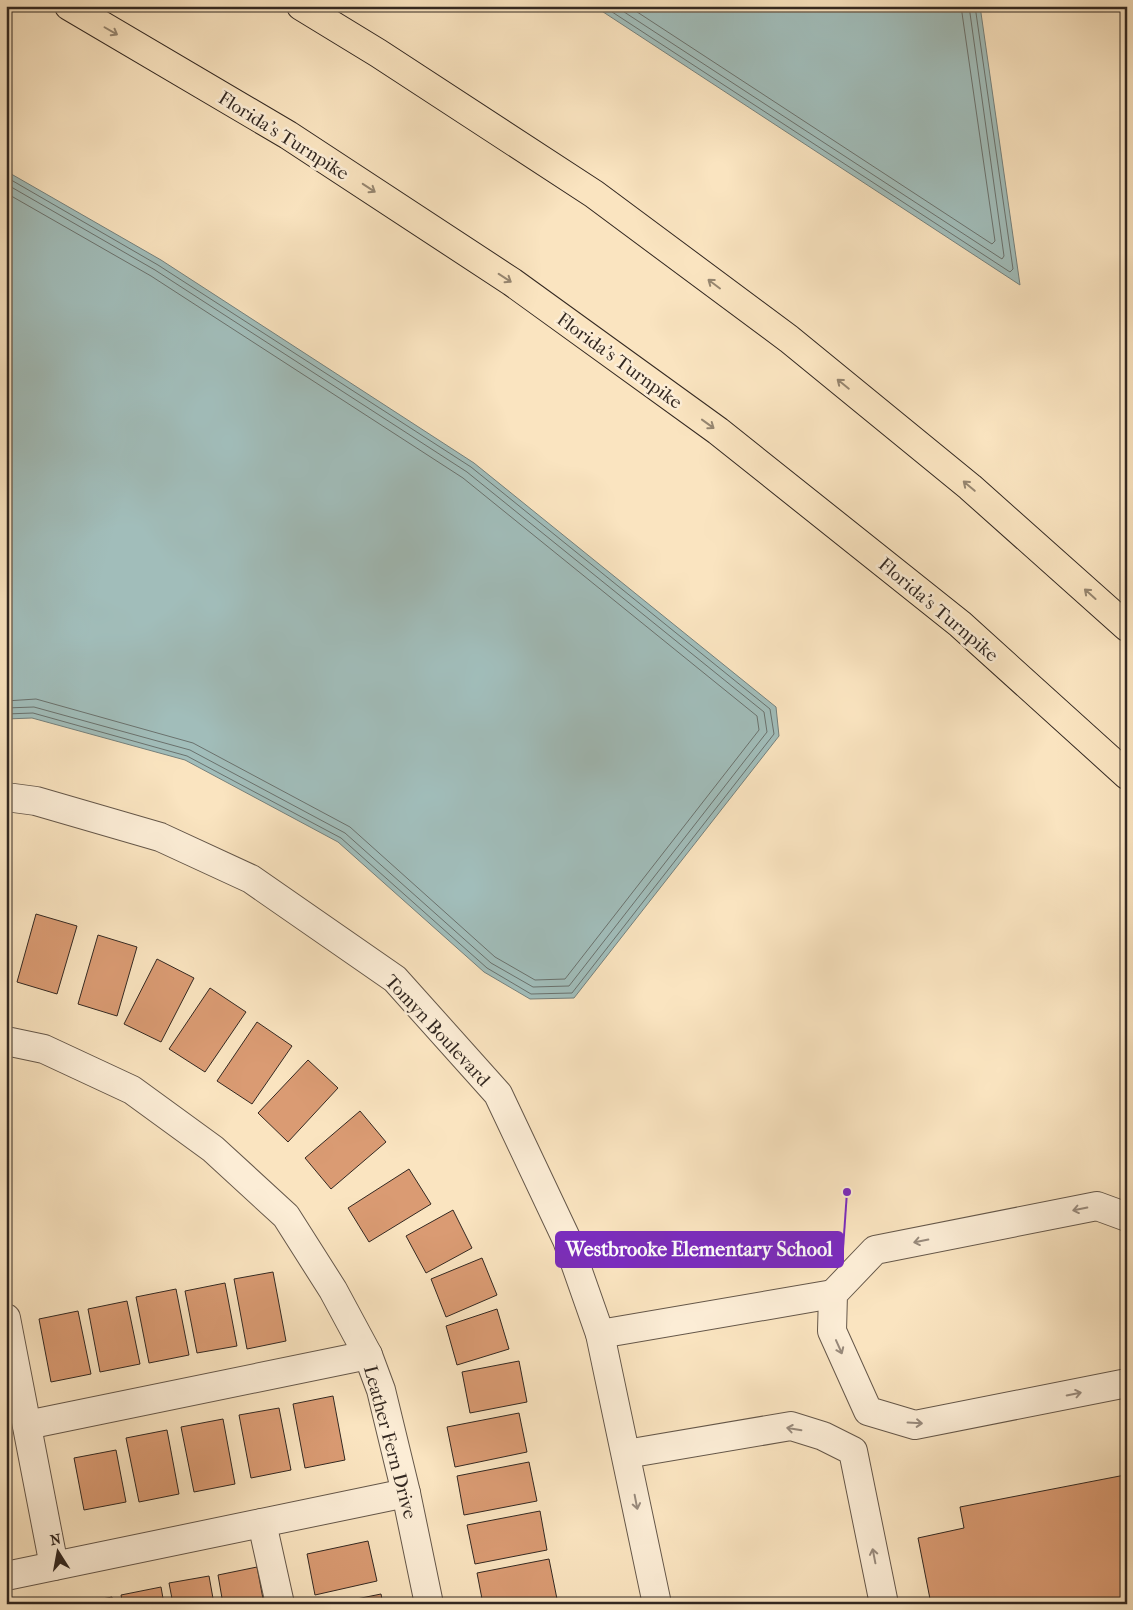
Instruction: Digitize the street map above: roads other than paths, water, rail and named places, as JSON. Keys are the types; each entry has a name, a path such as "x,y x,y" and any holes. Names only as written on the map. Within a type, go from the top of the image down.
{"highway":[{"name":"Florida's Turnpike","path":"69,6 288,135 512,282 710,426 960,624 1127,775"},
{"path":"301,6 378,53 594,194 789,339 970,488 1127,627"}],"street":[{"name":"Tomyn Boulevard","path":"6,796 36,801 160,837 252,878 395,979 498,1094 567,1240 600,1334 657,1604"},
{"name":"Leather Fern Drive","path":"6,1041 44,1049 132,1090 213,1149 286,1216 334,1290 368,1355 381,1390 406,1493 429,1604"},
{"path":"600,1334 833,1294 875,1250 1097,1206 1127,1217"},
{"path":"833,1294 832,1331 868,1411 915,1425 1127,1383"},
{"path":"6,1318 54,1566"},
{"path":"27,1425 368,1355"},
{"path":"840,1444 868,1411"},
{"path":"626,1454 790,1426 823,1436 853,1451 884,1604"},
{"path":"6,1576 406,1493"},
{"path":"262,1523 280,1604"}],"water":[{"path":"594,6 980,6 1020,285"},
{"path":"6,171 161,260 474,463 776,707 779,736 574,998 530,999 484,972 338,842 185,760 32,718 6,719"}],"place":[{"name":"Westbrooke Elementary School","path":"847,1192"}]}
